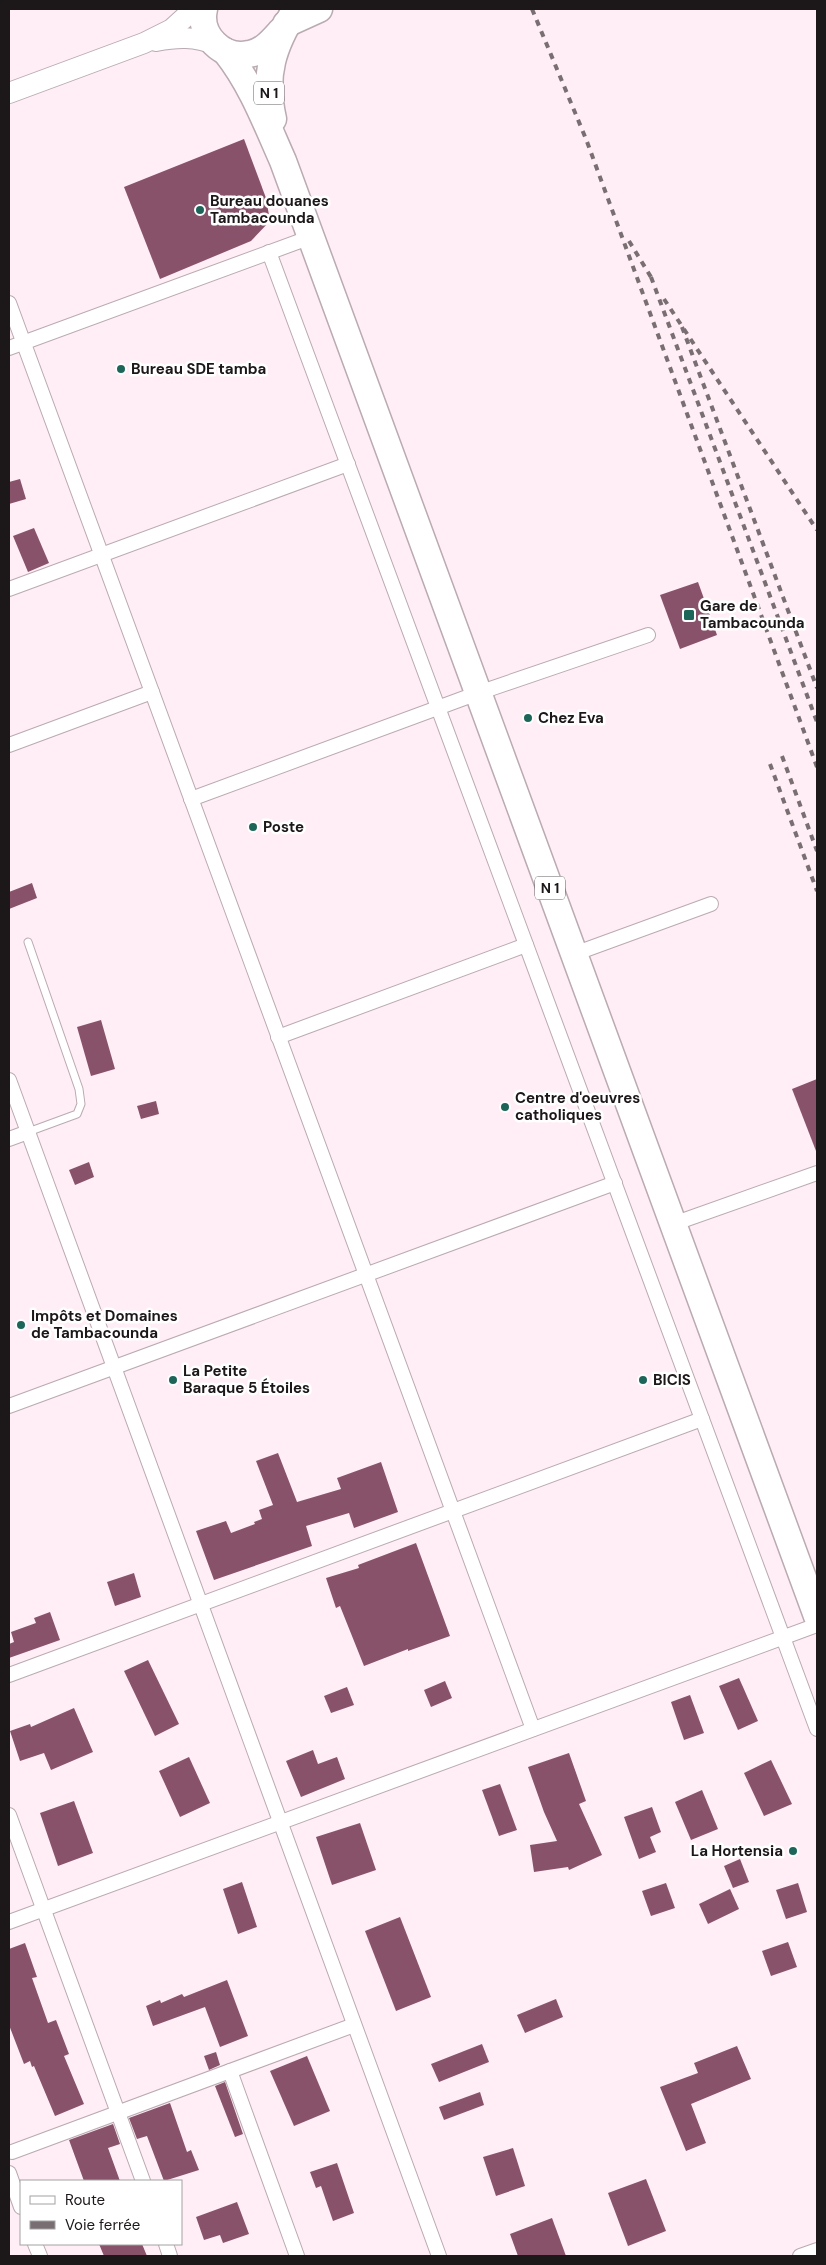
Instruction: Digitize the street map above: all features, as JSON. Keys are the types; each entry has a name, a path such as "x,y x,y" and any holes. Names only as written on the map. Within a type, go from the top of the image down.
{"highway":[{"path":"204,9 204,24 208,36 221,48 237,55 249,54 260,50 289,20 319,9"},
{"name":"N 1","path":"283,161 271,109 268,86 271,59 289,20"},
{"name":"N 1","path":"221,48 241,72 253,92 283,161 817,1616"}],"main road":[{"path":"9,94 144,43 172,29 194,9"},
{"path":"144,43 175,38 193,38 221,48"}],"street":[{"path":"9,348 311,237"},
{"path":"269,252 817,1729"},
{"path":"9,303 533,1729"},
{"path":"9,589 348,464"},
{"path":"191,799 478,693 648,635"},
{"path":"9,745 152,692"},
{"path":"574,954 710,904"},
{"path":"278,1037 526,945"},
{"path":"9,1080 439,2256"},
{"path":"9,1138 28,1132"},
{"path":"673,1224 817,1173"},
{"path":"9,1406 615,1183"},
{"path":"9,1675 702,1419"},
{"path":"9,1922 817,1625"},
{"path":"9,1815 143,2180"},
{"path":"10,2153 354,2026"},
{"path":"230,2071 297,2256"},
{"path":"9,2174 20,2204"}],"lane":[{"path":"28,942 79,1089 81,1104 78,1114 28,1132"}],"building":[{"name":"Bureau douanes Tambacounda","path":"244,139 266,198 270,221 251,241 160,279 124,187"},
{"path":"20,479 26,499 9,504 9,482"},
{"path":"34,528 49,563 28,572 13,536"},
{"name":"Gare de Tambacounda","path":"698,582 717,635 680,649 660,595"},
{"path":"32,883 37,898 9,909 9,892"},
{"path":"101,1020 115,1069 91,1076 77,1027"},
{"path":"817,1079 817,1151 816,1151 792,1089"},
{"path":"156,1101 159,1114 141,1119 137,1106"},
{"path":"89,1162 94,1177 75,1185 69,1170"},
{"path":"278,1453 297,1502 341,1489 337,1478 381,1462 398,1512 354,1528 349,1513 306,1526 312,1546 214,1580 196,1531 226,1521 231,1533 255,1524 254,1522 262,1519 259,1510 273,1505 256,1461"},
{"path":"416,1543 450,1636 408,1651 408,1649 364,1666 340,1606 336,1608 326,1578 359,1568 358,1565"},
{"path":"134,1573 141,1597 115,1606 107,1582"},
{"path":"50,1612 60,1640 9,1658 9,1644 14,1642 11,1632 36,1623 34,1618"},
{"path":"148,1660 179,1724 155,1736 124,1671"},
{"path":"739,1678 758,1721 738,1730 719,1686"},
{"path":"445,1681 452,1698 431,1707 424,1690"},
{"path":"347,1687 354,1705 331,1713 324,1696"},
{"path":"690,1695 704,1733 684,1740 671,1702"},
{"path":"74,1708 93,1752 51,1770 44,1753 20,1761 10,1731 30,1724 31,1727"},
{"path":"313,1750 318,1764 337,1757 345,1779 301,1797 286,1761"},
{"path":"569,1753 586,1801 579,1804 602,1855 569,1870 568,1867 534,1872 530,1845 557,1841 544,1812 528,1767"},
{"path":"189,1757 210,1803 180,1817 159,1771"},
{"path":"771,1760 792,1804 764,1816 744,1773"},
{"path":"500,1784 517,1830 499,1836 482,1790"},
{"path":"702,1790 718,1829 691,1840 675,1802"},
{"path":"74,1801 93,1853 58,1866 40,1813"},
{"path":"652,1807 661,1832 650,1837 656,1852 639,1859 624,1817"},
{"path":"360,1823 376,1870 332,1885 316,1837"},
{"path":"740,1859 749,1882 733,1888 724,1866"},
{"path":"242,1882 257,1927 238,1934 223,1889"},
{"path":"666,1883 675,1908 651,1916 642,1891"},
{"path":"798,1883 807,1912 786,1919 776,1890"},
{"path":"730,1889 739,1909 708,1924 699,1904"},
{"path":"400,1917 431,1997 396,2011 365,1931"},
{"path":"788,1942 797,1967 771,1976 762,1951"},
{"path":"25,1943 37,1977 32,1978 48,2023 56,2020 69,2054 64,2056 84,2104 55,2116 34,2066 32,2067 30,2061 24,2064 9,2025 9,1949"},
{"path":"227,1980 248,2036 220,2047 205,2007 153,2026 146,2006 160,2000 161,2003 182,1994 184,1997"},
{"path":"556,1999 563,2017 525,2033 517,2015"},
{"path":"482,2044 489,2062 439,2082 431,2064"},
{"path":"737,2046 751,2079 691,2104 706,2143 686,2151 660,2087 698,2073 694,2063"},
{"path":"216,2052 220,2065 209,2070 204,2056"},
{"path":"307,2056 330,2111 294,2126 270,2071"},
{"path":"225,2082 243,2134 235,2137 215,2086"},
{"path":"480,2092 484,2105 444,2120 439,2107"},
{"path":"170,2103 187,2152 191,2150 199,2170 164,2180 147,2136 137,2139 129,2118"},
{"path":"113,2124 120,2144 108,2148 120,2180 84,2180 69,2140"},
{"path":"513,2148 525,2186 496,2196 483,2157"},
{"path":"337,2163 354,2213 333,2221 321,2186 316,2188 310,2172"},
{"path":"646,2179 666,2231 628,2246 608,2193"},
{"path":"237,2202 249,2234 223,2243 220,2235 204,2240 196,2217"},
{"path":"552,2218 566,2256 518,2256 510,2234"},
{"path":"99,2245 142,2245 147,2256 104,2256"}],"railway":[{"path":"532,9 586,139 817,767"},
{"path":"629,241 654,282"},
{"path":"651,277 817,722"},
{"path":"664,299 817,530"},
{"path":"682,327 817,688"},
{"path":"782,756 817,851"},
{"path":"770,764 817,891"}],"place":[{"name":"Bureau douanes Tambacounda","path":"200,210"},
{"name":"Bureau SDE tamba","path":"121,369"},
{"name":"Gare de Tambacounda","path":"689,615"},
{"name":"Chez Eva","path":"528,718"},
{"name":"Poste","path":"253,827"},
{"name":"Centre d'oeuvres catholiques","path":"505,1107"},
{"name":"Impôts et Domaines de Tambacounda","path":"21,1325"},
{"name":"La Petite Baraque 5 Étoiles","path":"173,1380"},
{"name":"BICIS","path":"643,1380"},
{"name":"La Hortensia","path":"793,1851"}]}
